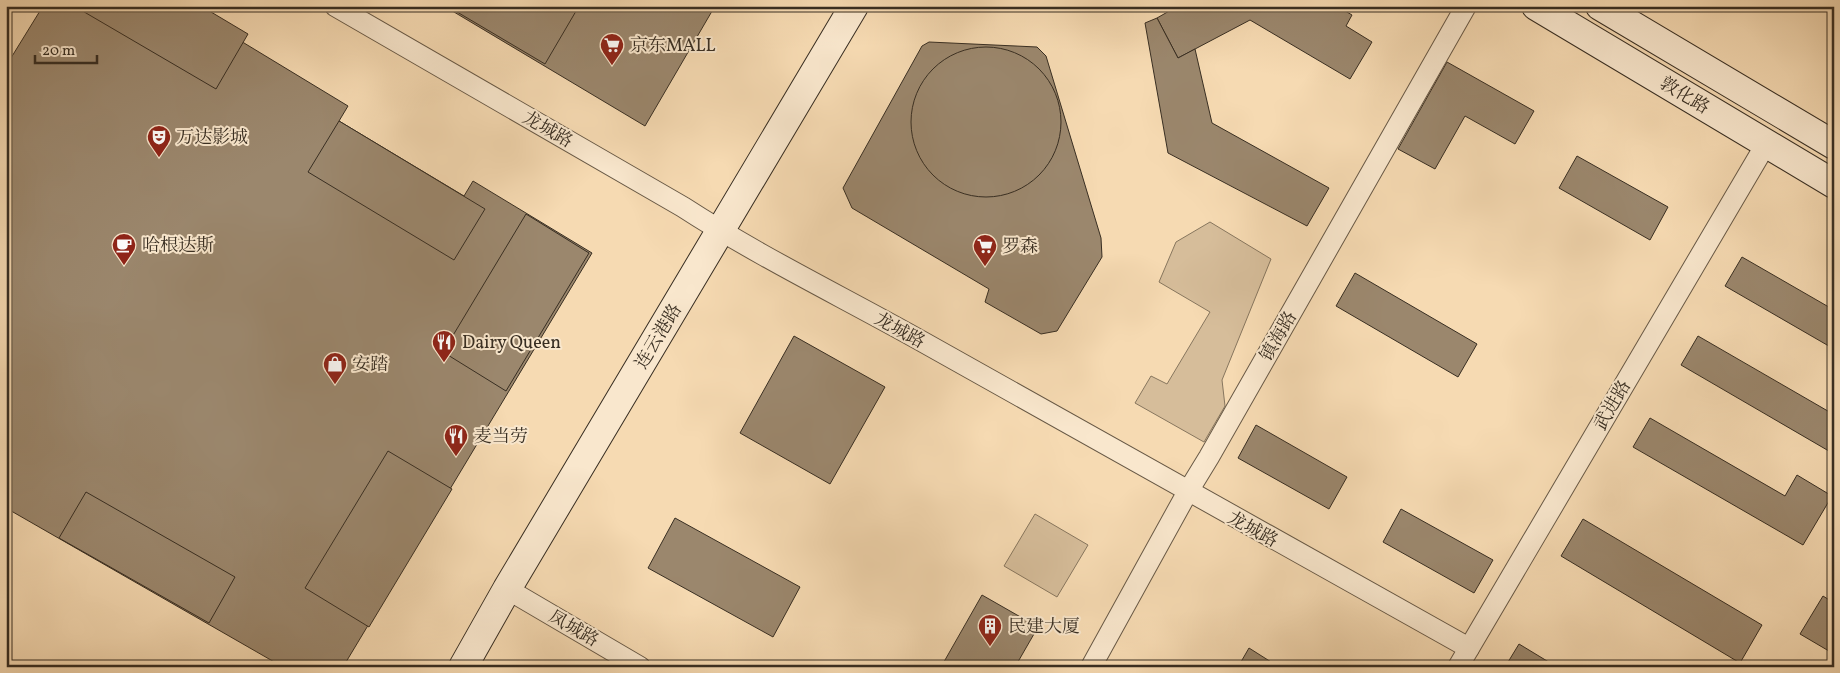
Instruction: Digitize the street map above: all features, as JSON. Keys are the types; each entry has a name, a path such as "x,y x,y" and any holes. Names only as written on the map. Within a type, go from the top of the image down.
{"main road":[{"name":"连云港路","path":"463,667 854,6"},
{"name":"敦化路","path":"1536,6 1834,184"},
{"name":"敦化路","path":"1600,6 1834,145"}],"street":[{"name":"龙城路","path":"335,6 683,207 720,231 1469,648"},
{"name":"镇海路","path":"1091,667 1466,6"},
{"name":"武进路","path":"1458,667 1766,144"},
{"name":"凤城路","path":"508,589 640,667"}],"shaded area":[{"path":"1210,222 1271,259 1222,380 1225,406 1204,442 1135,403 1151,376 1167,384 1210,312 1159,282 1176,242"},
{"path":"1035,514 1088,545 1057,597 1004,566"}],"building":[{"path":"43,6 183,6 348,106 339,121 464,196 473,181 592,253 343,667 283,667 6,508 6,66"},
{"path":"74,6 201,6 248,34 216,89"},
{"name":"京东MALL","path":"444,6 715,6 645,126"},
{"path":"447,6 579,6 545,64"},
{"path":"1178,6 1292,6 1296,9 1298,6 1313,6 1320,10 1323,6 1337,6 1352,15 1346,26 1372,42 1350,79 1250,20 1178,58 1157,18"},
{"path":"1157,18 1178,58 1195,49 1212,123 1329,188 1307,226 1168,153 1145,23"},
{"path":"929,42 1037,47 1046,56 1101,238 1102,257 1057,331 1041,334 985,302 989,289 852,208 843,188 922,46"},
{"path":"986,47 1015,53 1039,69 1055,93 1061,122 1055,151 1039,175 1015,191 986,197 957,191 933,175 917,151 911,122 917,93 933,69 957,53"},
{"path":"1447,62 1534,111 1515,144 1465,116 1435,169 1398,149"},
{"path":"339,121 485,209 454,260 308,172"},
{"path":"1577,156 1668,207 1650,240 1559,188"},
{"path":"526,214 589,253 506,391 443,352"},
{"path":"1742,257 1834,310 1834,349 1725,286"},
{"path":"1355,273 1477,344 1458,377 1336,306"},
{"path":"794,336 885,387 830,484 740,433"},
{"path":"1698,336 1834,413 1834,454 1681,365"},
{"path":"1650,418 1785,496 1797,475 1832,496 1803,545 1633,447"},
{"path":"1256,425 1347,477 1329,509 1238,458"},
{"path":"388,451 452,489 369,627 305,588"},
{"path":"86,492 235,577 209,623 59,538"},
{"path":"1401,509 1493,560 1474,593 1383,542"},
{"path":"675,518 800,587 773,637 648,568"},
{"path":"1583,519 1762,625 1740,663 1561,556"},
{"name":"民建大厦","path":"982,595 1038,627 1015,667 941,667"},
{"path":"1823,596 1834,603 1834,654 1800,634"},
{"path":"1519,644 1557,667 1505,667"},
{"path":"1249,648 1279,667 1238,667"}],"place":[{"name":"京东MALL","path":"612,66"},
{"name":"万达影城","path":"159,158"},
{"name":"哈根达斯","path":"124,266"},
{"name":"罗森","path":"985,267"},
{"name":"Dairy Queen","path":"444,363"},
{"name":"安踏","path":"335,385"},
{"name":"麦当劳","path":"456,457"},
{"name":"民建大厦","path":"990,647"}]}
